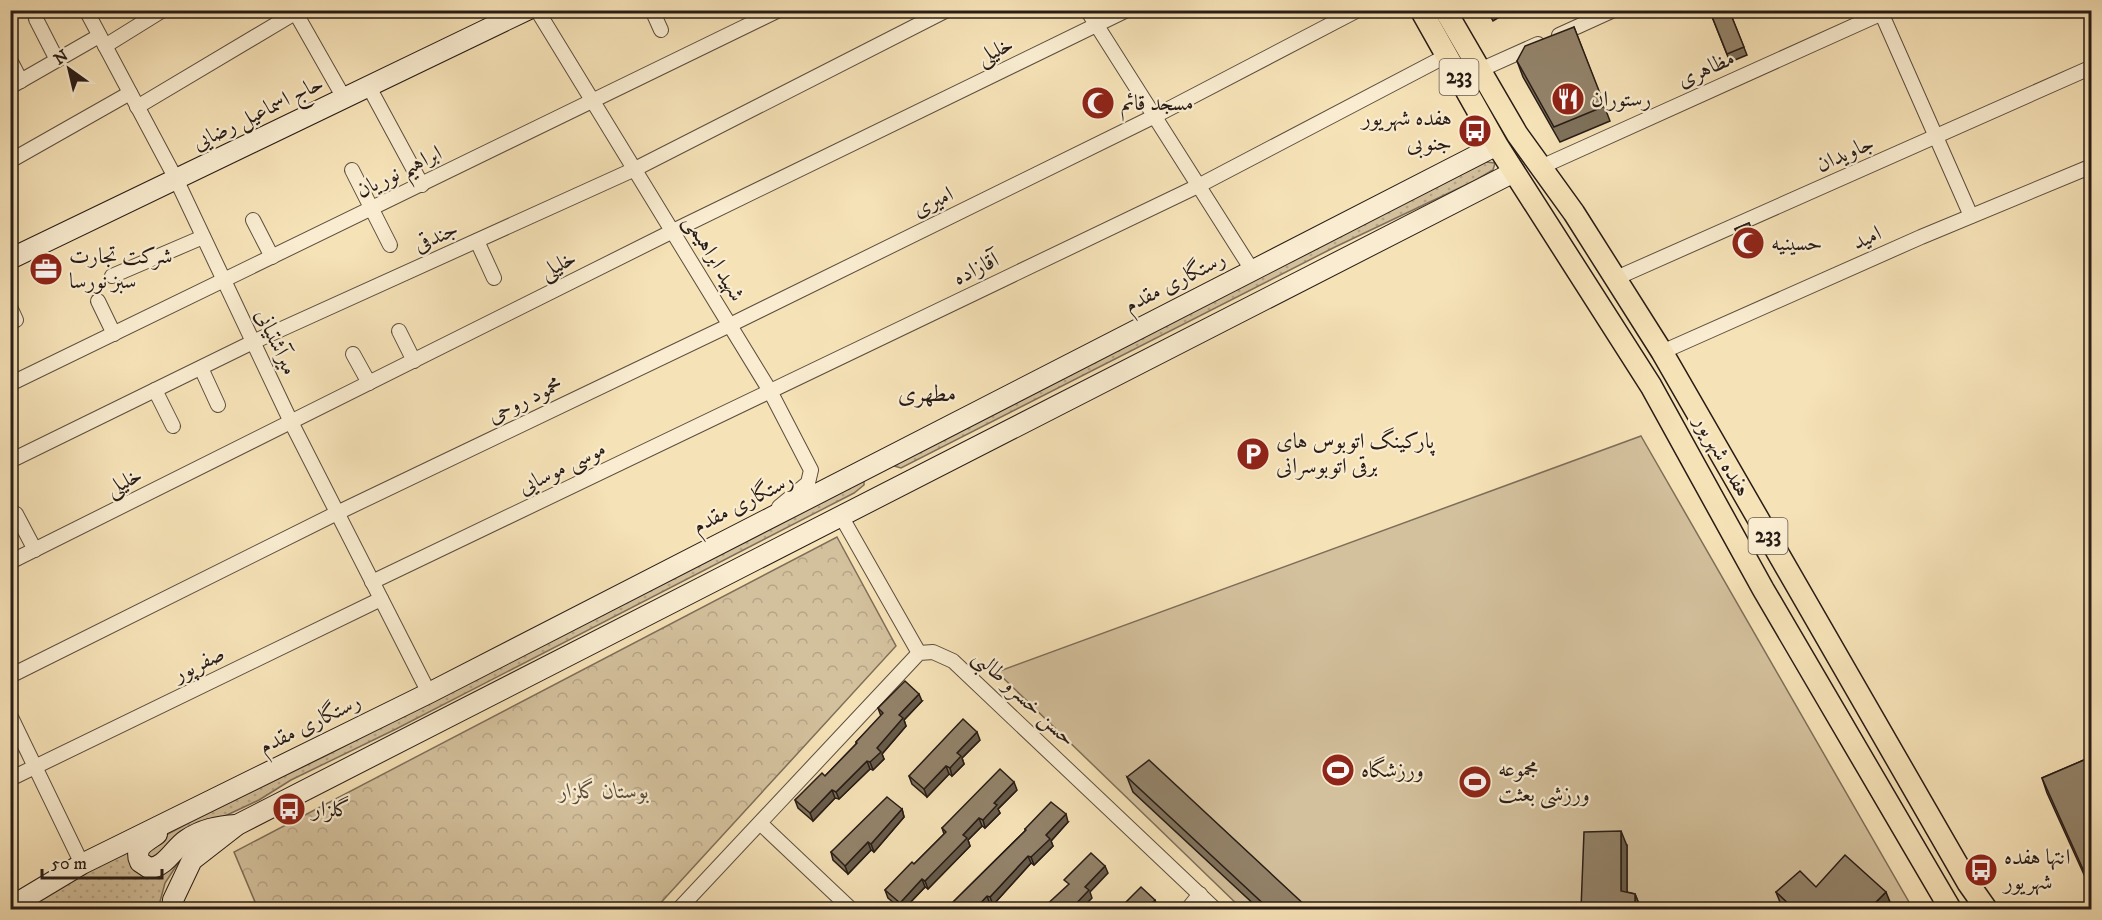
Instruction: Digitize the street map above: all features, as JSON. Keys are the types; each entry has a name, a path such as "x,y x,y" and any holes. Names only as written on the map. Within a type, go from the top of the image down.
{"main road":[{"name":"حاج اسماعیل رضایی","path":"10,259 527,10"},
{"name":"هفده شهریور","path":"1421,10 1497,145 1651,386 1763,589 1951,909"},
{"name":"هفده شهریور","path":"1445,10 1517,134 1574,213 1662,352 1963,874 1987,909"},
{"path":"1497,145 1517,134"},
{"name":"رستگاری مقدم","path":"10,903 22,900 82,864 201,804 429,693 764,519 1497,145"},
{"path":"172,909 173,900 192,860 237,825 1514,172 1539,164"},
{"path":"869,466 884,494"},
{"path":"201,804 140,846 138,856 140,862 149,868 154,868 186,840 213,826 237,825"}],"street":[{"name":"میرآشتیانی","path":"86,10 176,179 291,422 429,693"},
{"path":"10,60 16,84 57,60 102,41 163,10"},
{"name":"شهید ابراهیمی","path":"537,10 770,392 811,470 808,483 764,519"},
{"path":"652,10 662,30"},
{"name":"ابراهیم نوریان","path":"10,384 779,10"},
{"name":"جندقی","path":"10,461 254,342 635,169 947,10"},
{"path":"1087,10 1252,270"},
{"name":"خلیلی","path":"10,562 673,231 1127,10"},
{"name":"امیری","path":"730,325 1155,116 1358,10"},
{"path":"1480,70 1614,10"},
{"path":"137,107 296,11 344,98"},
{"path":"1884,12 1971,216"},
{"name":"مظاهری","path":"1539,164 1884,12"},
{"path":"36,19 57,60"},
{"name":"آقازاده","path":"770,392 1200,185 1448,55"},
{"name":"جاویدان","path":"1614,279 2091,67"},
{"path":"369,87 422,185"},
{"path":"10,160 130,93"},
{"name":"امید","path":"1662,352 1971,216 2091,166"},
{"path":"352,170 390,245"},
{"path":"253,220 272,257"},
{"path":"112,276 203,237"},
{"path":"477,241 494,278"},
{"path":"98,301 114,334"},
{"path":"10,307 16,320"},
{"name":"محمود روحی","path":"10,676 337,513 730,325"},
{"path":"399,331 414,361"},
{"path":"353,354 369,383"},
{"path":"201,368 218,405"},
{"path":"155,390 173,426"},
{"name":"موسی موسایی","path":"372,582 770,392"},
{"path":"16,513 35,550"},
{"path":"678,909 919,653 841,516"},
{"name":"صفرپور","path":"10,779 381,599"},
{"name":"حسن خسرو طالبی","path":"919,653 933,652 953,661 1216,909"},
{"path":"10,715 82,864"},
{"path":"760,823 852,909"},
{"path":"1188,909 1200,894"}],"green space":[{"path":"1486,162 1495,163 1493,170 1474,181 1335,247 901,468 894,466 896,459"},
{"name":"مجموعه ورزشی بعثت","path":"1641,436 1913,909 1242,909 997,672"},
{"path":"864,477 864,485 854,493 396,729 291,780 259,800 225,816 157,858 148,859 146,849 153,842 192,821 325,756"},
{"name":"بوستان گلزار","path":"837,537 896,646 655,909 258,909 234,852"},
{"path":"131,846 129,856 132,868 149,876 182,857 165,883 158,909 11,910"}],"building":[{"path":"1719,10 1729,10 1744,47 1727,54 1711,14"},
{"name":"رستوران","path":"1574,27 1605,106 1554,127 1517,61 1525,46"},
{"path":"1749,223 1756,242 1743,248 1735,229"},
{"path":"905,681 919,694 899,715 903,718 877,748 881,752 870,762 867,761 836,792 832,790 810,813 795,800 822,773 825,776 857,743 883,713 878,708"},
{"path":"963,719 977,732 957,753 961,756 950,768 946,766 924,789 909,776"},
{"path":"2091,757 2091,887 2042,778"},
{"path":"1149,760 1309,909 1269,909 1127,777"},
{"path":"1000,769 1014,782 994,803 997,805 983,820 979,818 963,835 967,838 925,881 922,879 900,903 885,890 946,832 942,828"},
{"path":"887,797 902,809 871,844 868,842 845,866 831,852"},
{"path":"1051,802 1066,814 1046,835 1050,839 1031,857 1028,856 990,897 987,896 975,909 946,909 1026,830"},
{"path":"1621,831 1621,891 1635,894 1635,906 1620,905 1620,909 1581,909 1584,832"},
{"path":"1091,853 1105,866 1085,887 1089,890 1071,909 1042,909 1069,884 1064,880"},
{"path":"1845,855 1886,892 1869,909 1794,909 1776,892 1800,871 1816,887"},
{"path":"1141,887 1155,900 1146,909 1119,909"}],"place":[{"name":"رستوران","path":"1568,99"},
{"name":"مسجد قائم","path":"1098,103"},
{"name":"هفده شهریور جنوبی","path":"1475,131"},
{"name":"حسینیه","path":"1748,243"},
{"name":"شرکت تجارت سبز نورسا","path":"46,269"},
{"name":"پارکینگ اتوبوس های برقی اتوبوسرانی","path":"1253,454"},
{"name":"ورزشگاه","path":"1338,770"},
{"name":"مجموعه ورزشی بعثت","path":"1475,782"},
{"name":"گلزار","path":"289,809"},
{"name":"انتها هفده شهریور","path":"1981,870"}],"district":[{"name":"مطهری","path":"927,394"}]}
